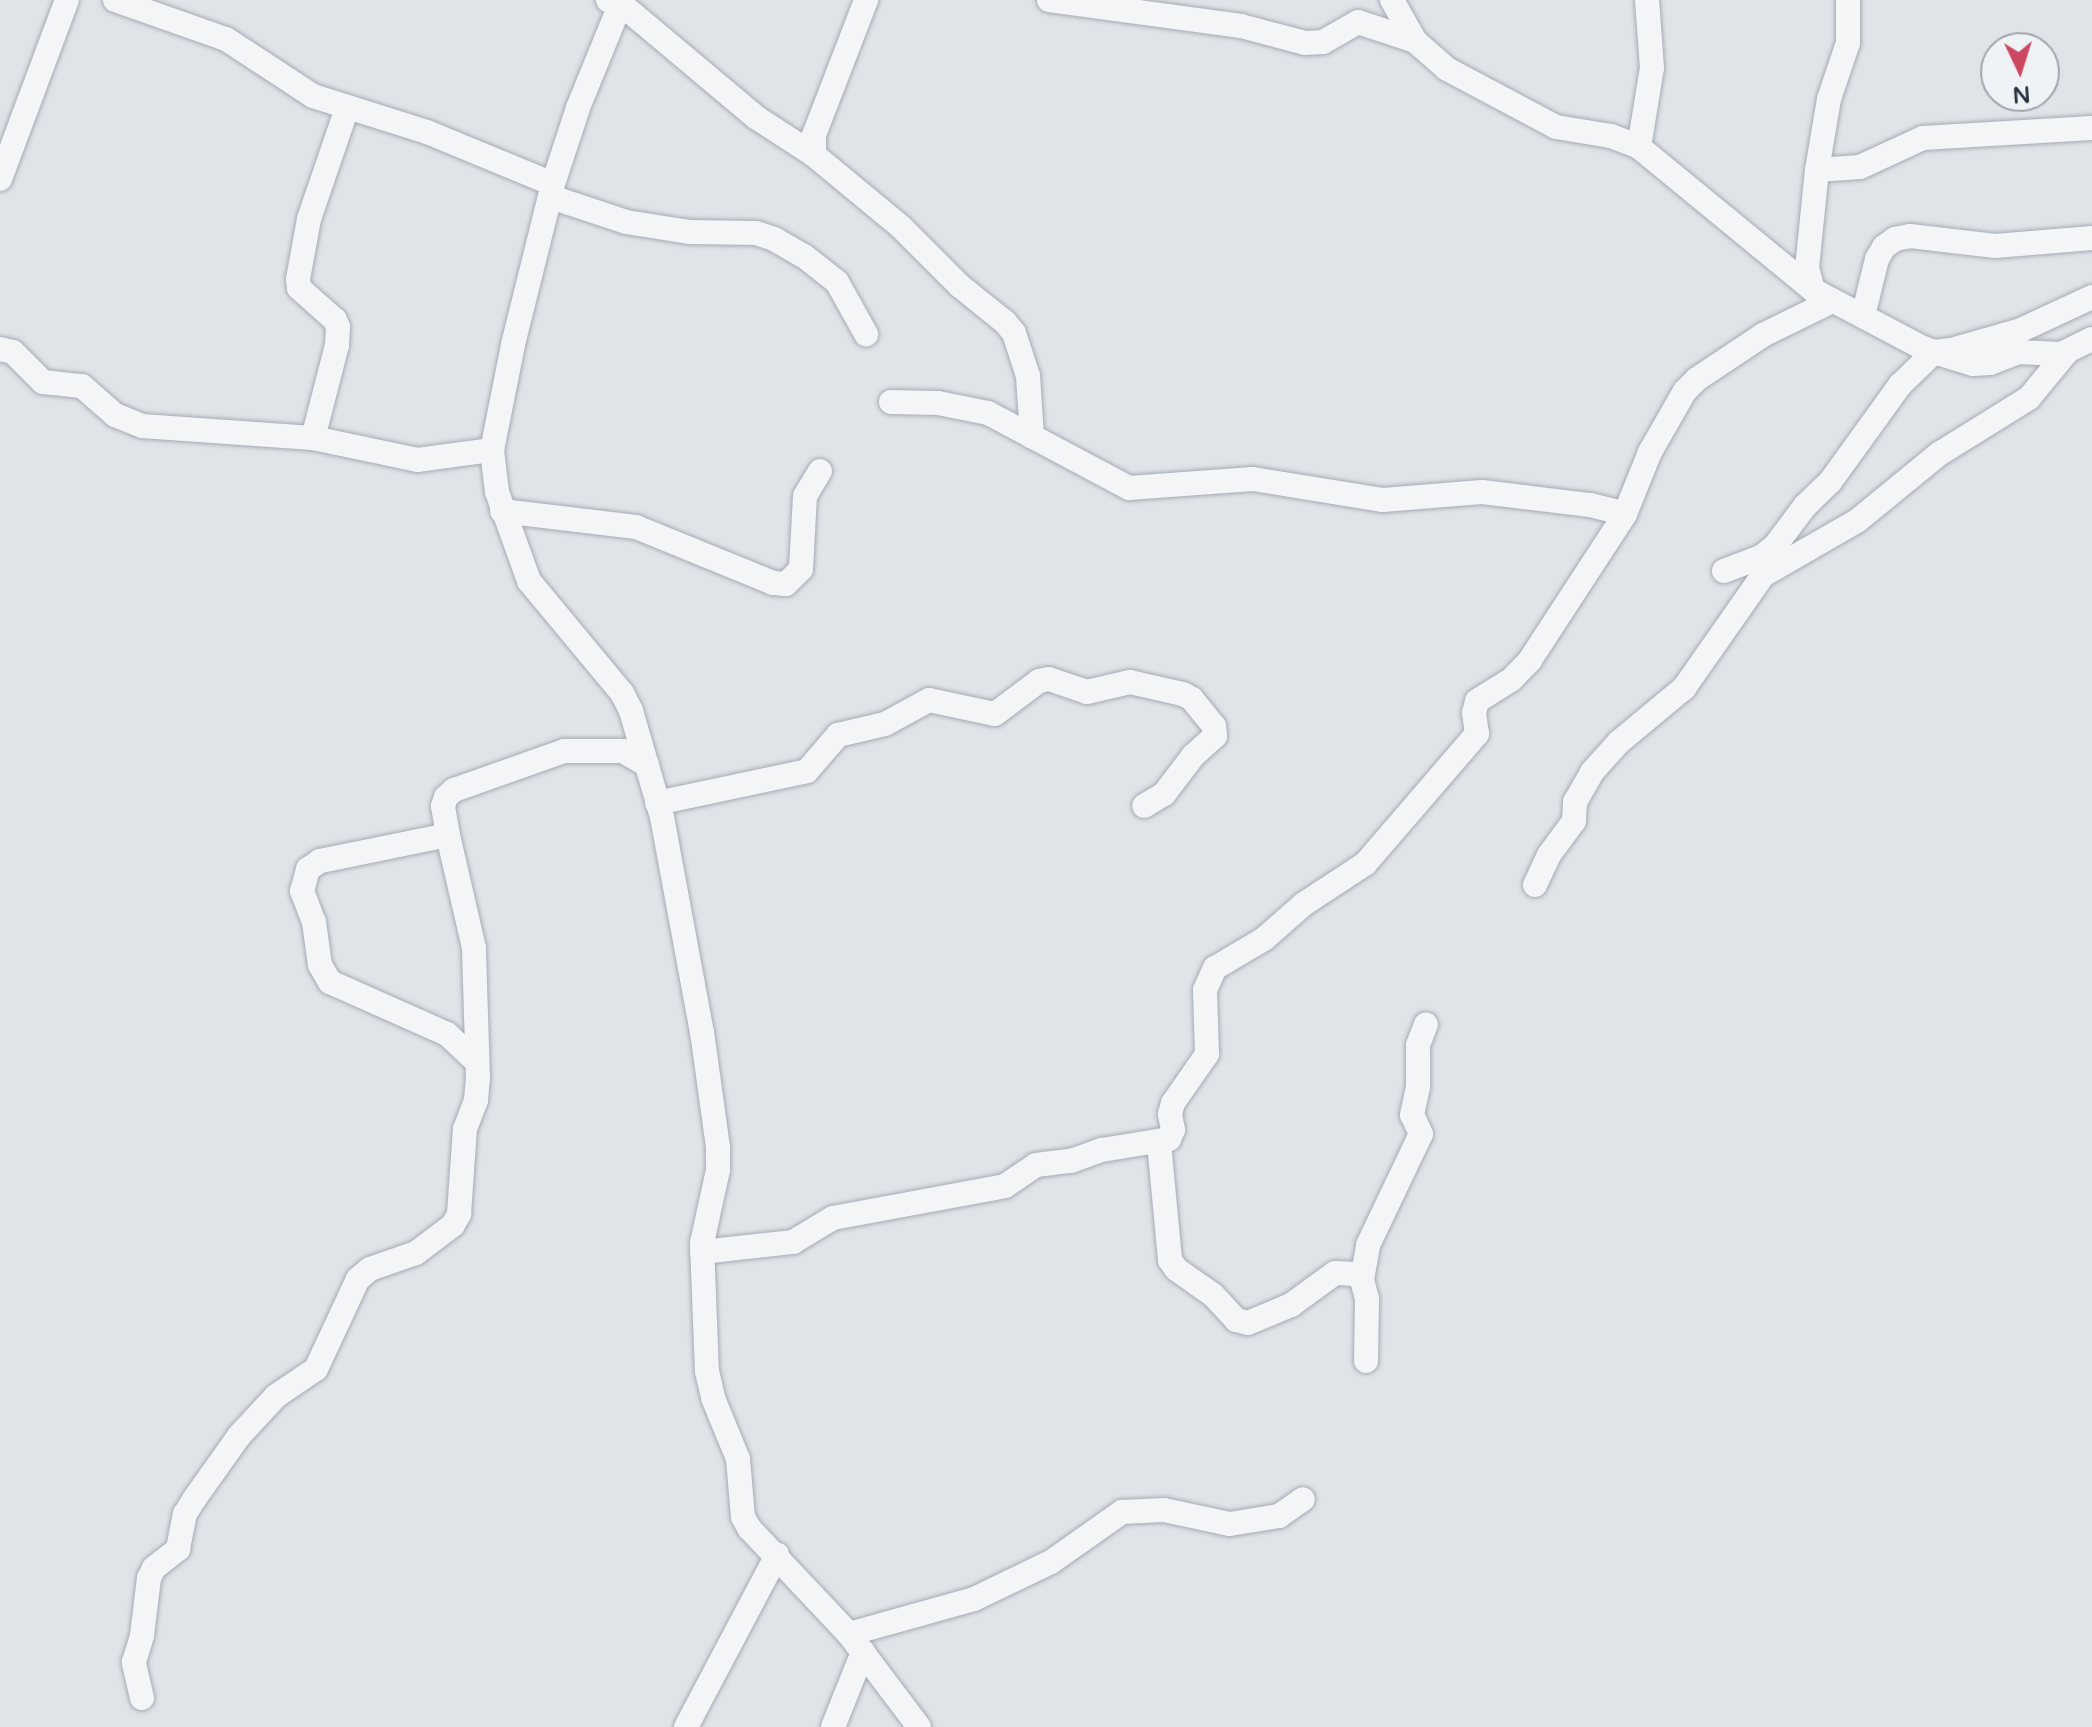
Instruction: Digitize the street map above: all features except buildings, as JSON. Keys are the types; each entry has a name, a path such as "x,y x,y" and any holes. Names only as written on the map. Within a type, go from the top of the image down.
{"street":[{"path":"0,179 67,0"},
{"path":"115,0 219,35 298,88 347,108 427,132 626,222 690,232 756,233 774,239 804,256 837,282 866,334"},
{"path":"814,155 814,135 866,0"},
{"path":"1049,0 1241,26 1305,43 1323,42 1358,22 1415,41"},
{"path":"1392,0 1415,41 1447,69 1556,127 1611,136 1639,147 1822,295 1934,352 1980,364 2023,352 2066,353"},
{"path":"1639,147 1652,68 1647,0"},
{"path":"1822,295 1807,268 1817,170 1829,99 1848,43 1848,0"},
{"path":"919,1727 856,1643 745,1522 738,1459 710,1385 702,1252 718,1170 718,1148 702,1032 657,803 622,693 529,581 502,511 492,450 513,345 552,190 616,1 757,118 814,155 882,211 960,286 1010,327 1028,376 1032,437"},
{"path":"313,438 337,345 338,327 335,320 299,288 298,279 309,219 347,108"},
{"path":"1817,170 1860,167 1923,138 2092,128"},
{"path":"1863,316 1877,259 1884,247 1895,239 1910,236 1995,246 2092,238"},
{"path":"702,1252 785,1244 833,1218 1005,1186 1036,1165 1071,1161 1111,1149 1159,1143 1171,1136 1170,1109 1207,1054 1205,990 1215,968 1264,939 1304,904 1365,864 1477,734 1477,701 1511,680 1530,660 1625,514 1657,437 1675,404 1697,379 1822,295"},
{"path":"1724,571 1761,557 1775,546 1805,506 1830,482 1900,385 1934,352 2021,330 2092,297"},
{"path":"1535,885 1549,855 1574,821 1575,802 1592,772 1619,742 1684,688 1763,575 1857,521 1939,454 2029,398 2066,353 2092,339"},
{"path":"0,349 13,352 43,382 82,386 115,415 131,423 313,438 404,459 492,450"},
{"path":"891,402 938,403 988,413 1129,488 1152,489 1253,479 1383,500 1482,492 1590,505 1625,514"},
{"path":"502,511 636,527 773,583 786,584 801,569 805,496 820,471"},
{"path":"657,803 807,771 838,735 885,724 929,700 995,714 1039,681 1049,679 1087,692 1130,682 1183,694 1192,699 1214,726 1215,736 1193,756 1164,794 1144,806"},
{"path":"142,1698 134,1662 142,1635 149,1578 154,1568 178,1549 185,1514 229,1447 276,1396 316,1369 351,1293 365,1273 416,1253 457,1220 465,1129 478,1088 474,948 443,806 454,790 573,750 623,751 647,765"},
{"path":"448,835 320,861 308,869 302,891 314,922 320,965 330,982 377,1006 447,1034 477,1062"},
{"path":"1366,1361 1367,1299 1362,1280 1368,1245 1421,1134 1412,1115 1418,1087 1418,1045 1426,1024"},
{"path":"1159,1143 1172,1265 1213,1295 1236,1320 1248,1323 1284,1309 1335,1273 1356,1274 1362,1280"},
{"path":"856,1643 974,1599 1051,1562 1122,1512 1164,1510 1230,1524 1279,1516 1303,1499"},
{"path":"686,1727 777,1555"},
{"path":"833,1727 856,1643"}]}
